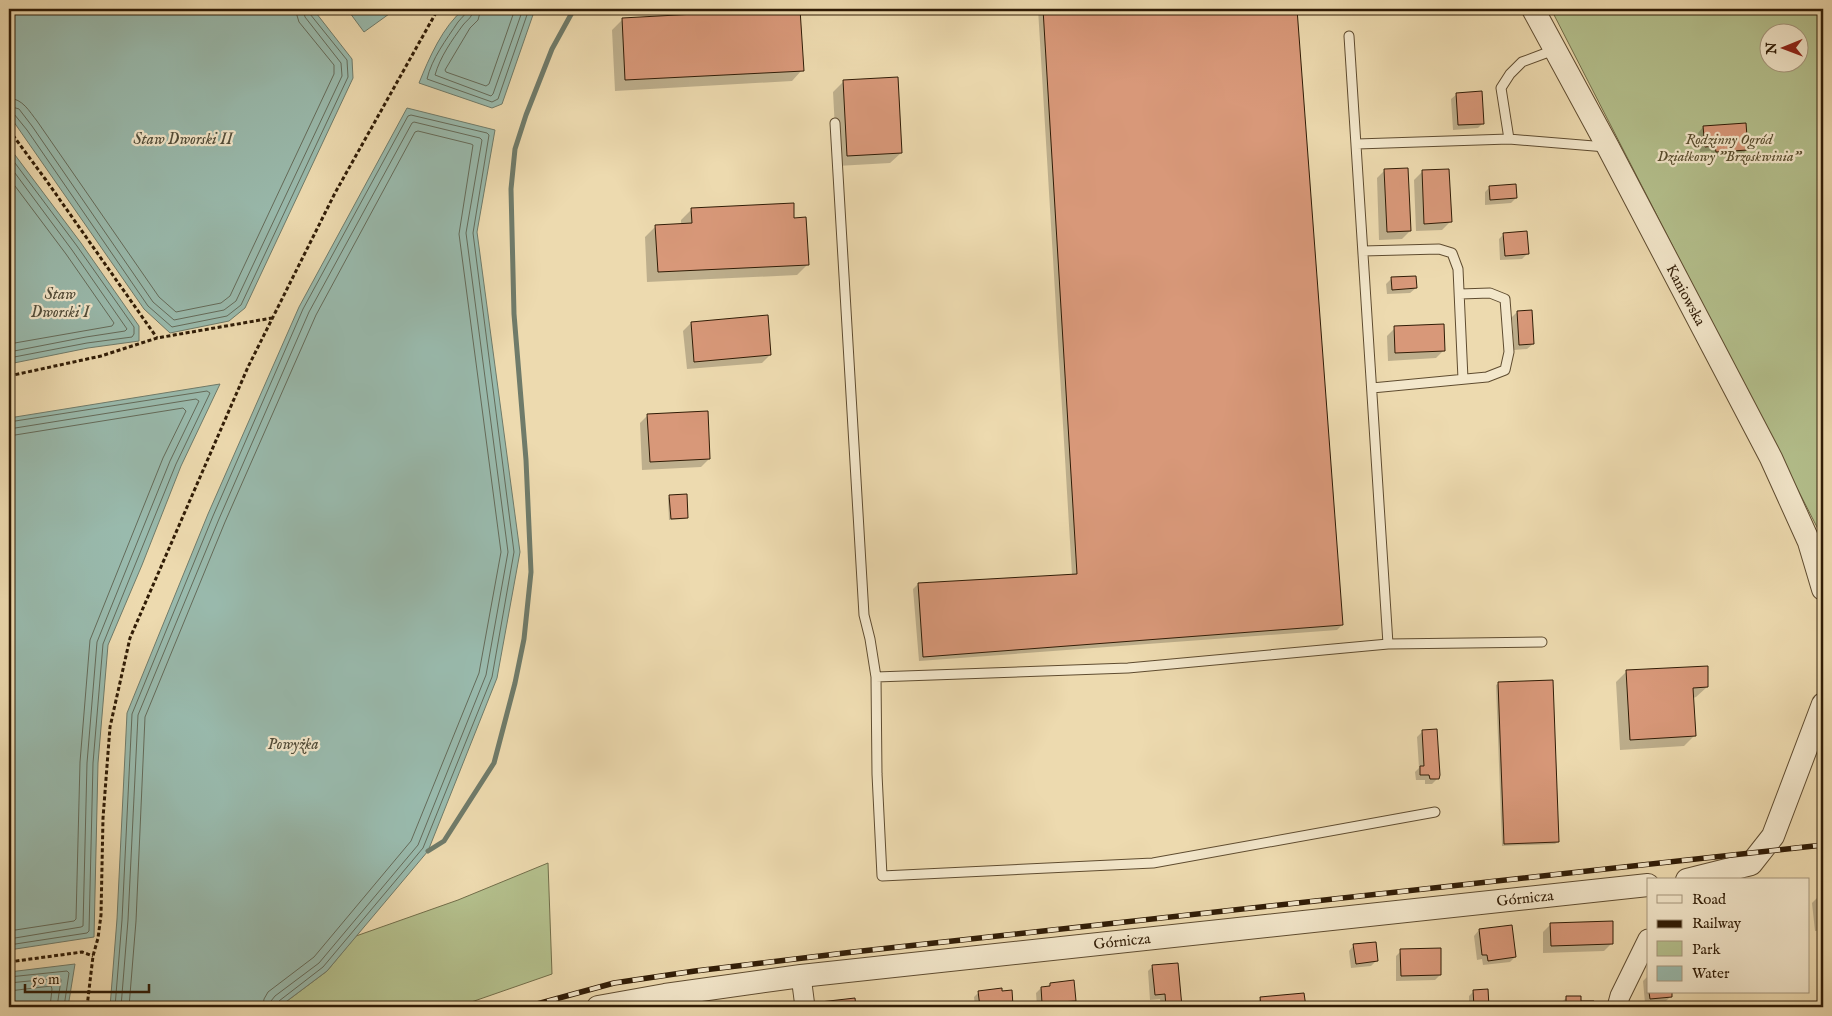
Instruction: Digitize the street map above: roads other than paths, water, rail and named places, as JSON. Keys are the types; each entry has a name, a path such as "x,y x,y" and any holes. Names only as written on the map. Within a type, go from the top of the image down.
{"street":[{"name":"Kaniowska","path":"1532,9 1608,147 1771,458 1809,542 1823,589"},
{"path":"1695,878 1751,864 1773,836 1823,704"},
{"name":"Górnicza","path":"598,1007 672,994 801,976 1647,885"},
{"path":"1617,1007 1620,996 1647,942"},
{"path":"801,976 805,1007"}],"lane":[{"path":"1349,36 1388,644"},
{"path":"1509,139 1502,88 1510,74 1522,62 1555,50"},
{"path":"835,123 864,615 876,677 876,774 882,876 1153,863 1435,812"},
{"path":"1357,144 1509,139 1608,147"},
{"path":"1363,251 1439,250 1452,254 1458,269 1463,379"},
{"path":"1372,388 1487,377 1505,370 1509,352 1505,299 1490,293 1460,294"},
{"path":"876,677 1128,668 1388,644 1542,642"}],"water":[{"name":"Staw Dworski II","path":"9,9 313,9 352,59 353,78 245,308 229,321 170,333 144,309 9,115"},
{"path":"347,9 396,9 364,32"},
{"path":"464,9 535,9 502,104 492,108 419,83 443,33"},
{"name":"Powyżka","path":"407,108 495,130 477,232 520,552 497,678 428,851 327,971 279,1007 110,1007 117,919 127,713 208,514 299,307"},
{"name":"Staw Dworski I","path":"9,147 81,243 139,326 139,341 88,348 9,364"},
{"path":"220,384 181,466 108,645 98,763 94,937 9,950 9,418"},
{"path":"75,964 68,1007 9,1007 9,972"}],"waterway":[{"path":"428,851 444,841 494,763 515,683 524,639 531,572 526,460 514,314 511,189 515,149 526,115 552,49 574,9"}],"railway":[{"path":"526,1007 614,983 695,971 1823,845"}],"park label":[{"name":"Rodzinny Ogród Działkowy \"Brzoskwinia\"","path":"1729,148"}]}
